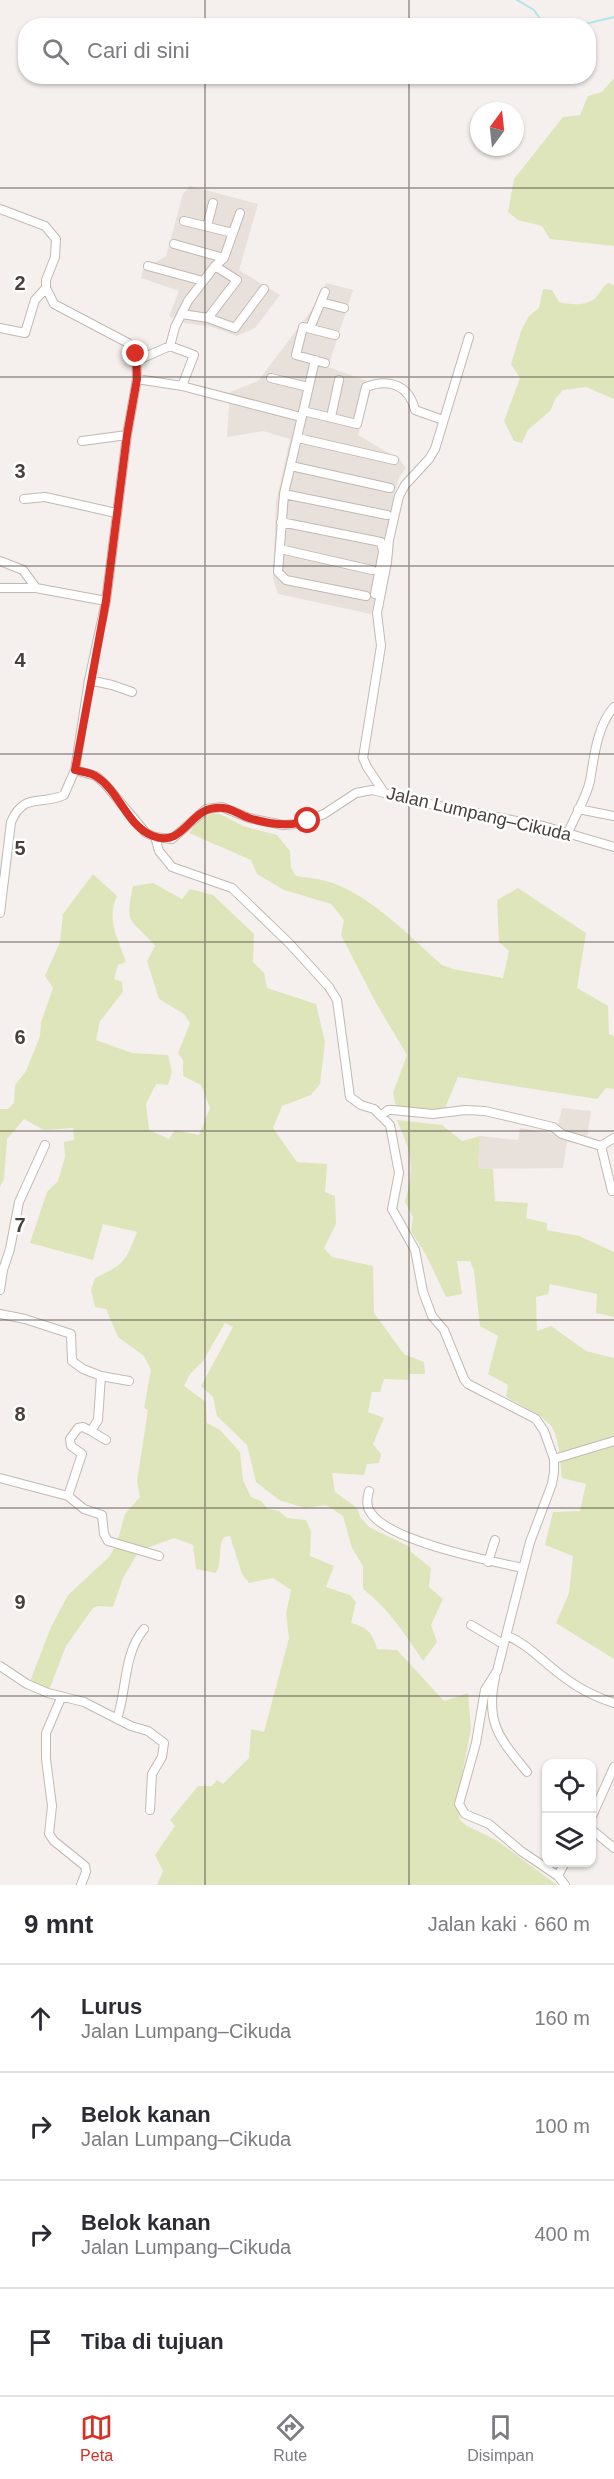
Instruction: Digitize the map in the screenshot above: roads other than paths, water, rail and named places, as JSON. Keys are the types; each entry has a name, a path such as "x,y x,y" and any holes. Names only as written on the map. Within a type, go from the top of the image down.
{"street":[{"path":"207,226 213,203"},
{"path":"0,209 45,226 56,239 55,258 46,280 46,288 54,304 128,343 138,360 106,601 89,680 75,770 64,795 24,803 15,813 11,822 0,913"},
{"path":"170,346 182,314 214,266 224,258 240,213"},
{"path":"184,220 233,233"},
{"path":"174,244 224,258"},
{"path":"148,266 203,281"},
{"path":"208,318 237,280 214,266"},
{"path":"0,328 25,333 34,300 46,288"},
{"path":"182,314 208,318 235,328 264,289"},
{"path":"310,328 325,292"},
{"path":"321,302 344,308"},
{"path":"325,363 296,355 303,327 335,335"},
{"path":"377,607 399,496 405,485 435,449 469,338"},
{"path":"138,360 170,346 194,355 182,386"},
{"path":"315,360 284,494 278,572 286,580 366,596"},
{"path":"271,378 308,387"},
{"path":"137,379 182,386 302,414 331,417 357,424 366,387 379,382 393,385 408,393 415,410 443,420"},
{"path":"331,417 339,380"},
{"path":"82,441 127,435"},
{"path":"298,438 394,460"},
{"path":"291,466 390,488"},
{"path":"284,494 387,515"},
{"path":"24,499 45,497 116,513"},
{"path":"281,522 381,542 383,552 374,599 381,646 363,758 383,791"},
{"path":"280,549 372,570"},
{"path":"0,561 23,570 36,588"},
{"path":"0,588 36,588 106,601"},
{"path":"89,680 132,692"},
{"path":"568,833 590,781 591,765 607,716 614,707"},
{"path":"75,770 96,776 105,784 140,827 155,837 159,851 172,867 232,888 289,943 329,987 337,1000 346,1085 350,1097 353,1101 382,1115 393,1133 399,1166 392,1209 415,1250 423,1292 432,1316 444,1330 460,1374 468,1384 536,1419 544,1431 554,1459 552,1484 523,1568 491,1698 493,1722 498,1736 527,1772"},
{"name":"Jalan Lumpang–Cikuda","path":"155,837 172,839 206,809 222,807 249,818 283,825 298,824 324,814 356,793 372,790 434,806 568,833 614,847"},
{"path":"578,809 614,816"},
{"path":"382,1115 388,1110 434,1114 465,1110 485,1111 557,1128 562,1134 602,1146"},
{"path":"602,1146 614,1138"},
{"path":"0,1290 19,1202 45,1145"},
{"path":"602,1146 612,1191"},
{"path":"0,1314 25,1319 71,1334 72,1361 83,1369 100,1376 129,1381"},
{"path":"91,1431 98,1420 100,1376"},
{"path":"68,1496 82,1454 71,1446 70,1439 78,1428 83,1427 106,1440"},
{"path":"554,1459 614,1441"},
{"path":"0,1479 68,1496 84,1509 102,1515 104,1534 108,1541 159,1557"},
{"path":"369,1491 367,1500 371,1514 385,1526 405,1535 488,1562 523,1568"},
{"path":"488,1562 495,1540"},
{"path":"471,1625 505,1640 527,1646 543,1661 590,1696 614,1703"},
{"path":"117,1719 124,1699 124,1677 138,1636 144,1629"},
{"path":"0,1666 27,1684 62,1698 84,1702 117,1719 148,1731 164,1743 162,1757 152,1774 150,1810"},
{"path":"497,1671 485,1690 476,1743 459,1804 460,1808 472,1818 489,1824 521,1851 558,1876 565,1885"},
{"path":"62,1698 46,1733 46,1759 52,1806 49,1834 54,1841 85,1866 86,1872 81,1885"},
{"path":"592,1813 614,1767"},
{"path":"596,1834 614,1848"},
{"path":"558,1876 564,1867"}],"waterway":[{"path":"517,0 534,10 540,18"},
{"path":"596,21 614,17"}]}
